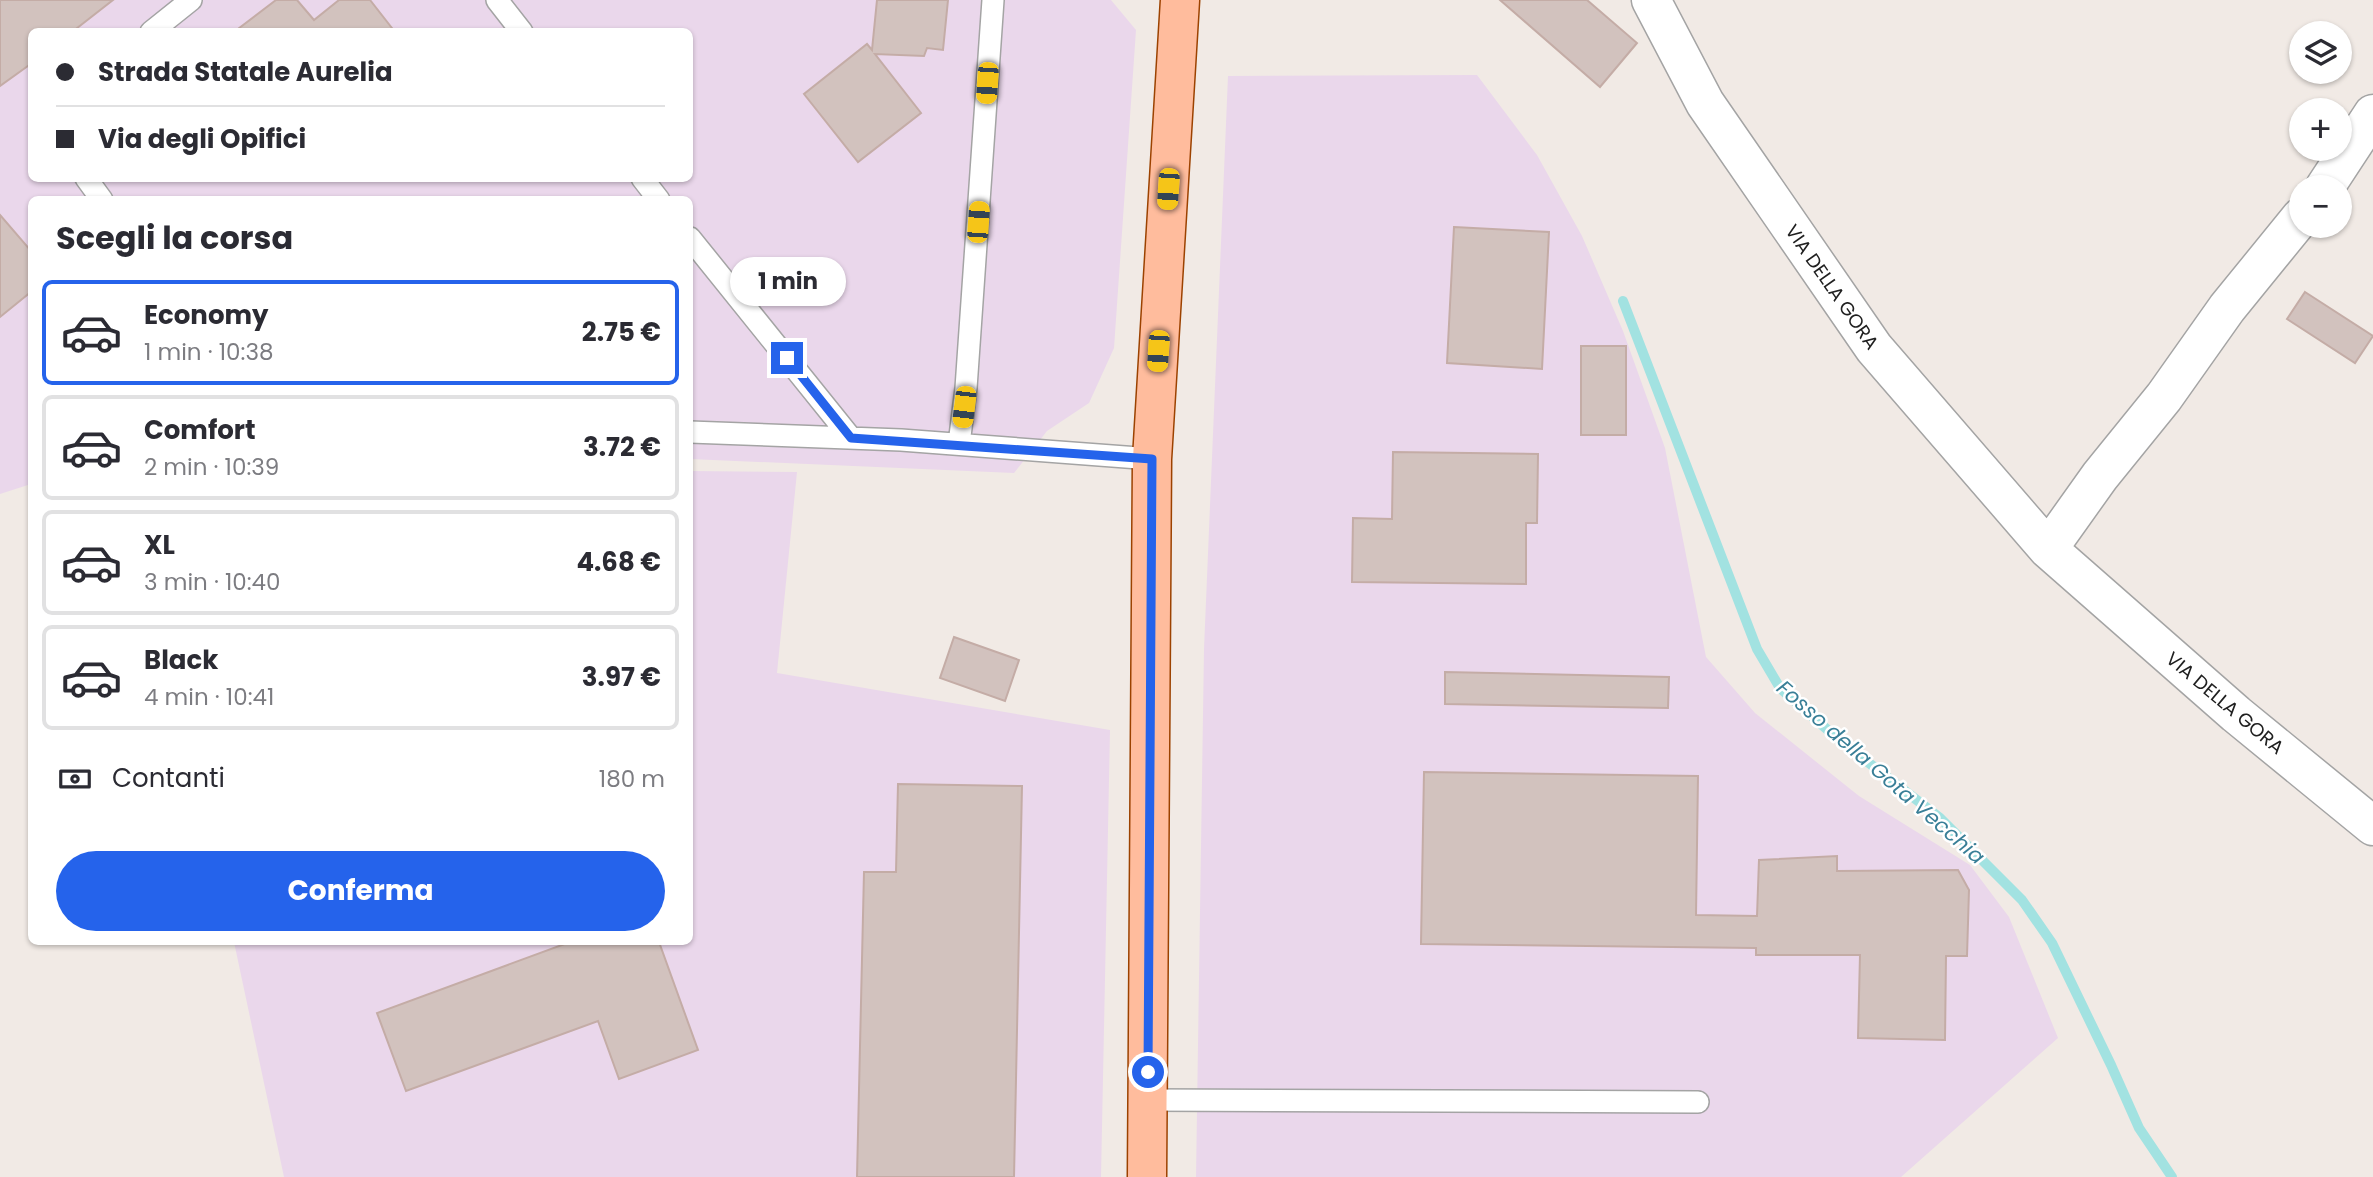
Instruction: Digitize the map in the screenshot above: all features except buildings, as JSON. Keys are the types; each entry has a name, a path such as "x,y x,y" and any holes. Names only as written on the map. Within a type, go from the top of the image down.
{"main road":[{"path":"1147,1177 1152,459 1180,0"}],"street":[{"name":"VIA DELLA GORA","path":"1651,0 1705,103 1874,348 2048,549 2236,714 2373,826"},
{"path":"2333,175 2373,114"},
{"path":"2048,549 2100,476 2164,397 2227,308 2289,232"}],"lane":[{"path":"156,28 191,0"},
{"path":"497,0 519,28"},
{"path":"959,444 966,388 993,0"},
{"path":"645,182 656,196"},
{"path":"693,242 851,438"},
{"path":"693,432 959,444 1152,459"},
{"path":"1148,1100 1698,1102"}],"shaded area":[{"path":"0,0 1111,0 1136,30 1114,348 1089,403 1047,431 1014,473 693,459 693,196 28,196 28,485 0,494"},
{"path":"1477,75 1537,155 1582,236 1623,331 1665,448 1706,657 1755,713 1859,796 1970,865 2009,917 2058,1038 1901,1177 1196,1177 1204,649 1228,76"},
{"path":"693,471 797,472 777,673 1110,730 1101,1177 284,1177 235,945 693,945"}],"waterway":[{"name":"Fosso della Gota Vecchia","path":"1623,301 1757,649 1780,688 1838,739 1940,818 2022,900 2052,943 2139,1128 2172,1177"}],"route":[{"path":"787,358 851,438 1152,459 1148,1072"}]}
